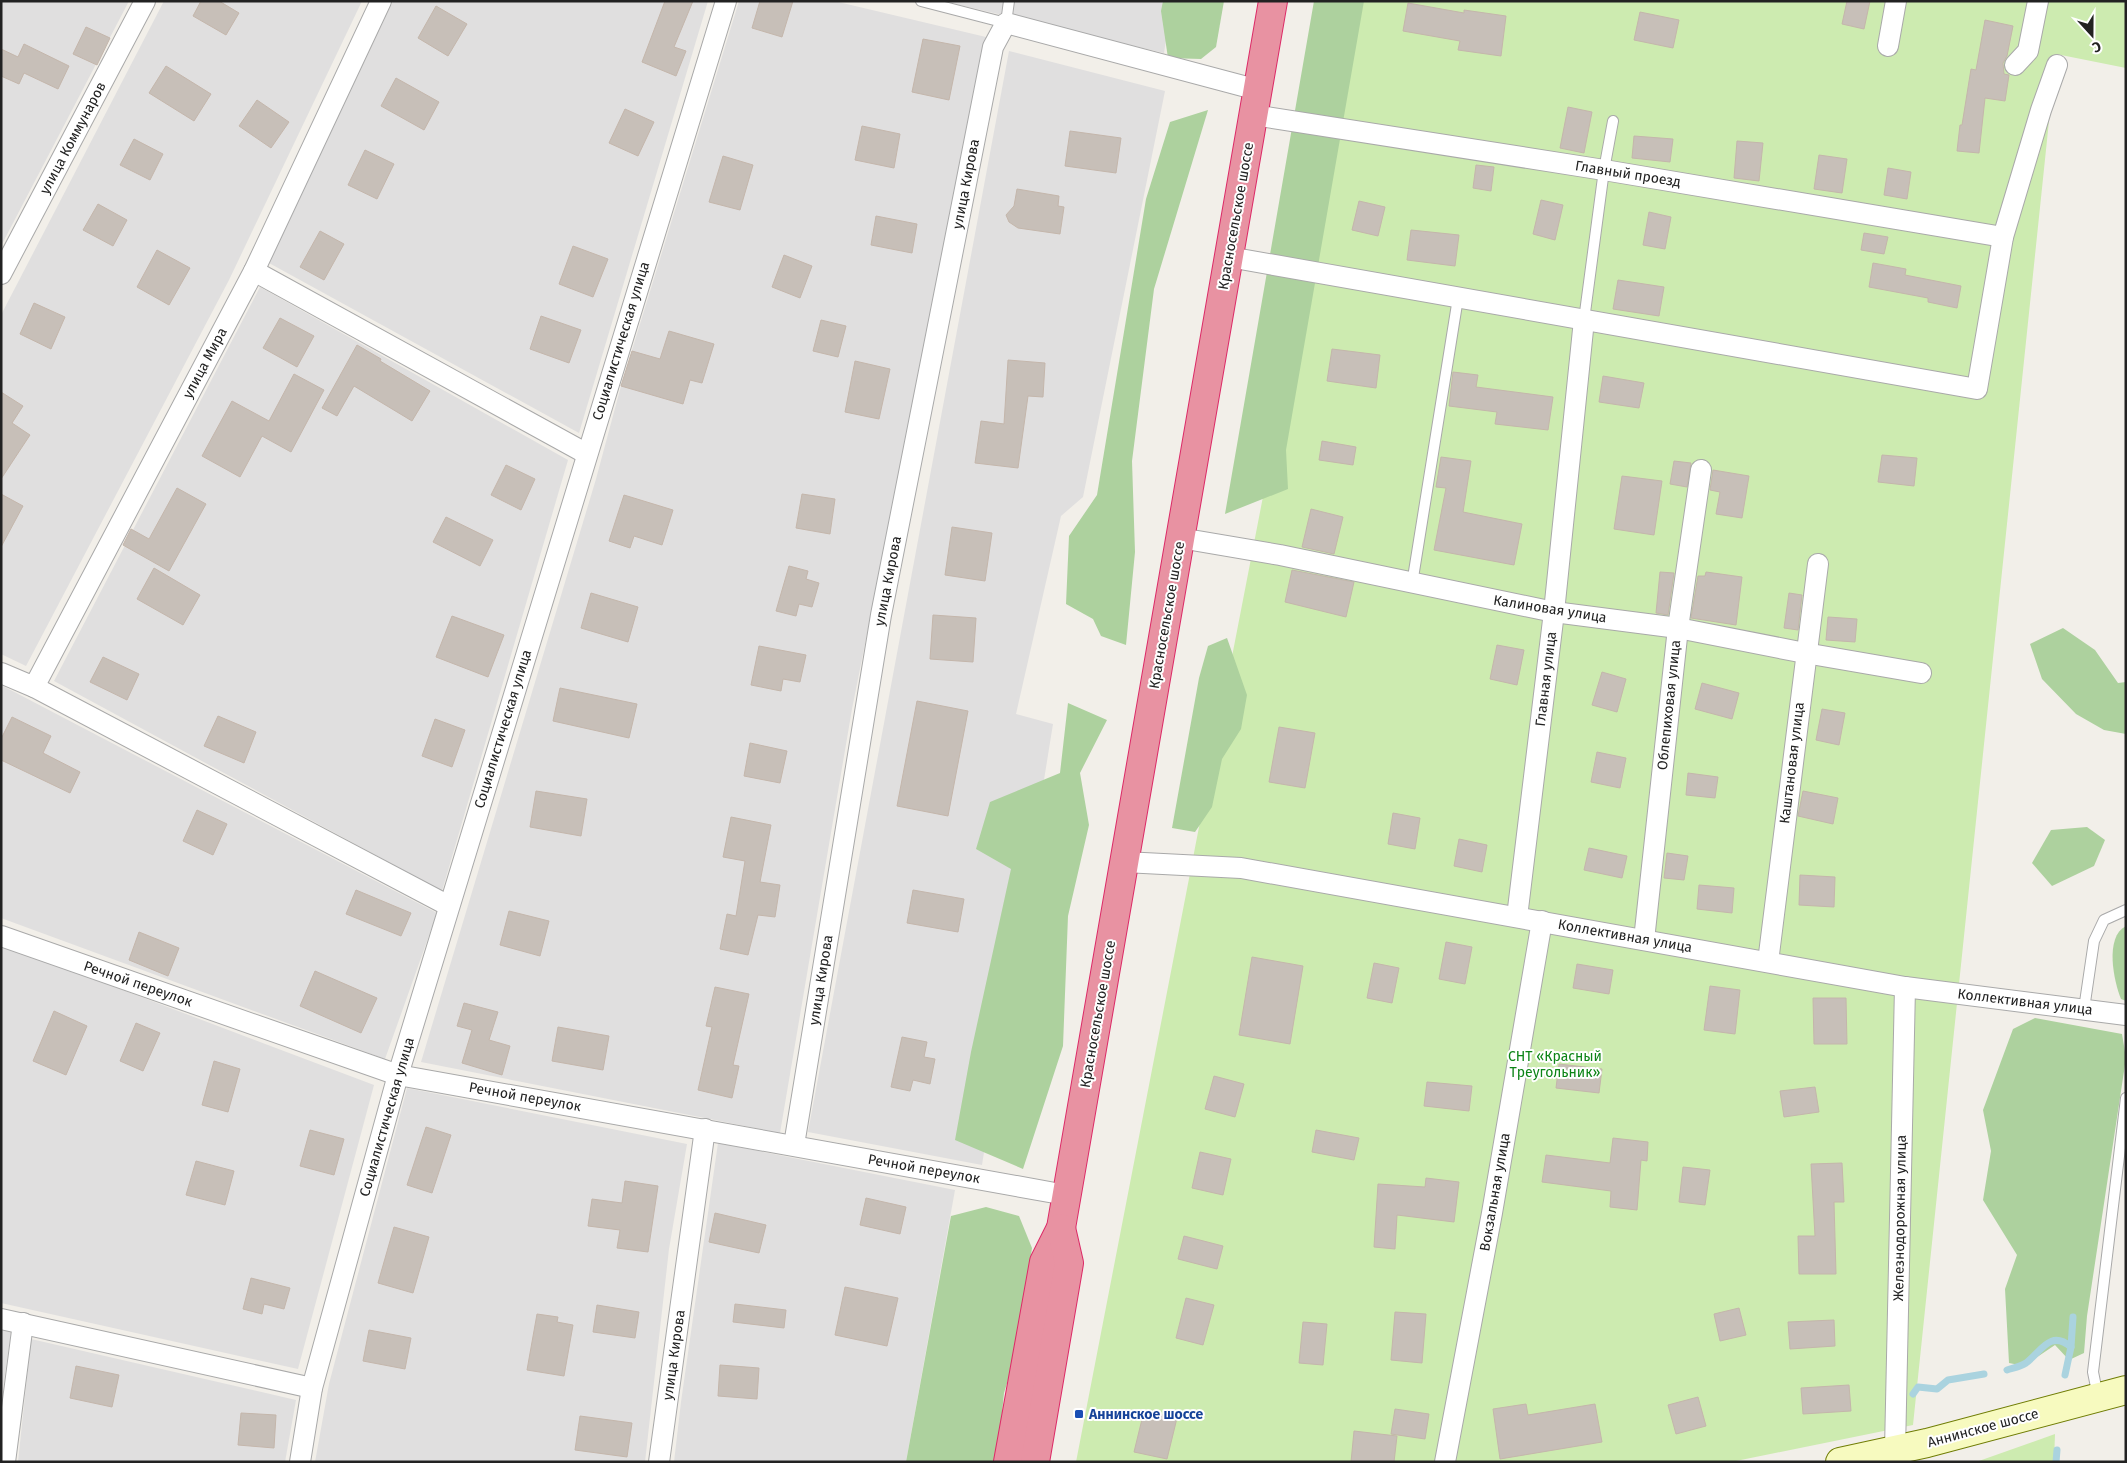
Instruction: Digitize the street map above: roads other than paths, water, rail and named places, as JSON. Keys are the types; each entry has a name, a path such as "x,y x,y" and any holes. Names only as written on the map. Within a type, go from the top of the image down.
{"highway":[{"name":"Красносельское шоссе","path":"1008,1462 1044,1262 1061,1228 1273,1"},
{"name":"Красносельское шоссе","path":"1035,1462 1069,1263 1061,1228"}],"main road":[{"name":"Аннинское шоссе","path":"1840,1462 1895,1450 1927,1452 2126,1390"}],"street":[{"name":"улица Коммунаров","path":"1,274 145,1"},
{"name":"улица Мира","path":"34,687 254,272 381,1"},
{"name":"Социалистическая улица","path":"300,1462 312,1388 398,1074 726,1"},
{"path":"1888,46 1896,1"},
{"path":"2015,66 2028,51 2038,1"},
{"name":"Главный проезд","path":"1006,23 1256,102 1604,170 2003,237"},
{"name":"улица Кирова","path":"794,1145 881,615 993,47 1006,23"},
{"path":"1229,257 1977,389 2003,237 2041,110 2057,65"},
{"path":"254,272 587,454"},
{"name":"Главная улица","path":"1517,917 1554,612 1584,320"},
{"name":"Облепиховая улица","path":"1644,940 1678,628 1701,470"},
{"name":"Калиновая улица","path":"1180,538 1280,555 1412,584 1554,612 1678,628 1921,673"},
{"name":"Каштановая улица","path":"1768,962 1805,653 1818,564"},
{"path":"1,673 34,687 449,906"},
{"name":"Коллективная улица","path":"1124,862 1241,868 1905,987 2126,1015"},
{"name":"Вокзальная улица","path":"1445,1462 1492,1213 1542,921"},
{"name":"Речной переулок","path":"1,936 398,1074 1066,1195"},
{"name":"Железнодорожная улица","path":"1895,1450 1905,987"},
{"name":"улица Кирова","path":"659,1462 705,1129"},
{"path":"1,1319 312,1388"},
{"path":"5,1462 23,1324"}],"lane":[{"path":"921,1 1006,23 1009,1"},
{"path":"1584,320 1604,170 1613,121"},
{"path":"1412,584 1458,298"},
{"path":"2084,1009 2094,941 2104,920 2126,910"},
{"path":"2099,1398 2092,1372 2126,1098"}],"waterway":[{"path":"2065,1375 2071,1347 2073,1317"},
{"path":"2007,1370 2026,1363 2051,1341 2064,1342 2071,1347"},
{"path":"1913,1394 1918,1387 1937,1389 1948,1380 1984,1374"},
{"path":"2056,1462 2057,1450"}],"place":[{"name":"Аннинское шоссе","path":"1079,1414"}],"park label":[{"name":"СНТ «Красный Треугольник»","path":"1555,1064"}]}
